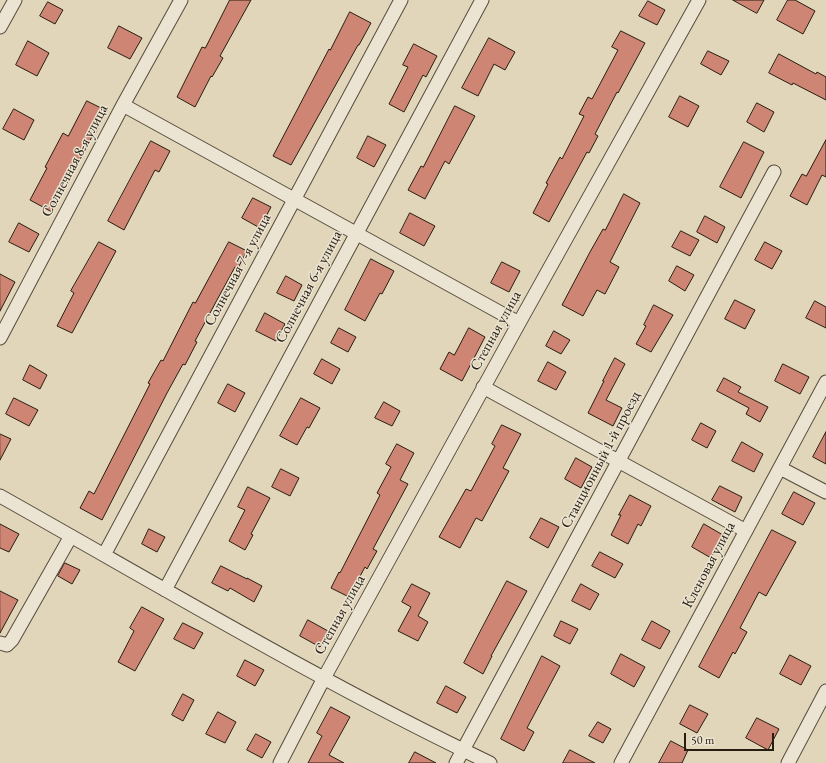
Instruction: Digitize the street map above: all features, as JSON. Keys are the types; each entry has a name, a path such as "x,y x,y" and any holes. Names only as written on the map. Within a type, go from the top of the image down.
{"street":[{"path":"0,27 15,0"},
{"name":"Солнечная 8-я улица","path":"0,338 180,0"},
{"name":"Солнечная 7-я улица","path":"104,555 401,0"},
{"name":"Солнечная 6-я улица","path":"165,590 482,0"},
{"name":"Степная улица","path":"280,763 324,678 483,387 698,0"},
{"path":"124,105 519,323"},
{"name":"Станционный 1-й проезд","path":"456,763 774,172"},
{"name":"Кленовая улица","path":"621,763 826,382"},
{"path":"483,387 746,531"},
{"path":"780,468 826,492"},
{"path":"0,496 324,678 490,763"},
{"path":"0,643 7,645 12,640 71,536"},
{"path":"788,763 826,691"}],"building":[{"path":"230,0 251,0 220,56 223,58 212,77 211,76 195,107 177,97 202,47 205,48"},
{"path":"733,0 764,0 757,13"},
{"path":"788,0 795,0 815,11 803,34 777,20"},
{"path":"648,1 665,10 657,25 639,16"},
{"path":"48,2 63,10 55,24 40,16"},
{"path":"350,12 371,23 291,165 273,156"},
{"path":"119,26 142,38 130,59 108,48"},
{"path":"621,31 645,43 595,134 598,136 589,153 587,152 549,222 533,213 548,184 546,183 560,157 562,159 584,116 579,114 588,97 592,99 618,50 612,47"},
{"path":"489,38 515,52 505,70 494,64 478,96 462,88"},
{"path":"28,41 49,53 37,76 16,65"},
{"path":"414,44 437,56 426,77 423,75 404,112 389,104 408,67 403,65"},
{"path":"708,51 729,61 721,75 701,64"},
{"path":"779,54 816,74 817,72 826,77 826,100 793,83 792,85 769,73"},
{"path":"680,96 699,106 688,127 669,117"},
{"path":"87,101 107,111 52,212 30,200 63,133 68,136"},
{"path":"757,103 774,112 764,132 747,122"},
{"path":"455,106 475,116 449,164 445,161 425,199 408,190 421,166 423,167"},
{"path":"14,109 34,120 24,140 3,129"},
{"path":"368,136 386,145 374,167 357,158"},
{"path":"826,140 826,177 822,175 807,205 790,196 802,174 806,176"},
{"path":"151,141 170,151 159,172 155,170 124,230 108,221"},
{"path":"744,142 764,152 741,198 720,187"},
{"path":"624,194 640,203 610,262 619,267 605,294 597,290 583,316 562,305 590,252 603,229 605,230"},
{"path":"253,198 271,207 260,228 242,218"},
{"path":"410,213 435,226 424,246 400,233"},
{"path":"705,216 725,227 717,243 697,232"},
{"path":"19,223 39,234 29,252 9,242"},
{"path":"681,231 699,240 690,256 672,247"},
{"path":"99,242 116,251 72,333 57,326 74,293 71,291"},
{"path":"229,242 247,251 238,268 235,267 217,300 195,341 197,342 185,365 183,364 167,393 102,520 80,508 89,491 94,494 150,384 148,383 161,360 163,361 193,302 195,303"},
{"path":"765,242 782,251 772,269 755,260"},
{"path":"371,259 394,271 365,321 345,310"},
{"path":"502,262 520,271 509,292 491,283"},
{"path":"677,266 694,275 685,291 669,281"},
{"path":"0,274 15,282 0,311"},
{"path":"286,276 302,285 294,301 277,293"},
{"path":"735,300 755,310 745,329 725,319"},
{"path":"815,301 826,307 826,328 806,318"},
{"path":"654,305 673,315 651,352 636,344 646,326 644,325"},
{"path":"265,313 285,324 276,341 256,331"},
{"path":"339,328 356,337 348,352 331,343"},
{"path":"469,328 485,337 462,381 440,369 449,352 454,355"},
{"path":"554,331 570,340 561,354 546,346"},
{"path":"615,358 625,364 606,400 622,408 613,426 588,413"},
{"path":"322,359 340,369 332,384 314,374"},
{"path":"548,362 566,372 556,390 538,381"},
{"path":"783,364 809,377 800,394 775,381"},
{"path":"30,365 47,375 40,389 23,380"},
{"path":"724,378 741,387 738,392 768,407 760,422 746,414 749,408 717,391"},
{"path":"228,384 245,393 235,412 218,403"},
{"path":"14,398 38,410 29,426 6,414"},
{"path":"301,398 320,408 309,428 307,427 297,445 280,436"},
{"path":"384,402 400,411 392,426 375,418"},
{"path":"701,423 716,431 707,448 692,440"},
{"path":"502,425 521,434 503,468 509,471 482,521 476,518 460,548 439,537 466,489 471,491 495,446 492,444"},
{"path":"826,432 826,464 813,457"},
{"path":"0,434 11,439 0,460"},
{"path":"742,442 763,454 754,472 732,461"},
{"path":"397,444 414,453 400,480 408,484 373,549 377,551 367,569 365,567 349,597 331,588 380,495 377,493 391,467 386,464"},
{"path":"576,458 592,467 581,488 565,479"},
{"path":"281,469 299,478 290,496 272,487"},
{"path":"720,486 742,497 735,512 712,500"},
{"path":"248,487 270,498 251,534 253,535 245,550 229,541 245,510 238,507"},
{"path":"794,492 815,503 803,525 782,514"},
{"path":"630,495 651,506 641,526 638,524 628,544 611,535 621,515 619,515"},
{"path":"541,518 559,527 548,548 530,538"},
{"path":"0,524 19,534 9,552 0,548"},
{"path":"704,524 723,535 711,558 692,547"},
{"path":"149,529 165,537 157,552 142,544"},
{"path":"772,530 796,542 766,596 759,592 740,628 747,632 735,654 733,652 719,678 699,667"},
{"path":"600,552 623,564 615,578 592,566"},
{"path":"65,563 80,570 72,584 58,576"},
{"path":"221,566 262,586 254,602 230,588 228,591 212,583"},
{"path":"507,581 527,591 491,656 483,674 464,663"},
{"path":"412,584 430,593 418,616 428,622 418,641 398,631 411,607 402,602"},
{"path":"581,584 599,594 590,610 572,601"},
{"path":"0,591 18,600 0,633"},
{"path":"142,607 164,619 135,671 118,662 134,631 130,628"},
{"path":"308,620 328,631 320,647 300,636"},
{"path":"561,621 578,629 570,644 554,636"},
{"path":"652,621 670,631 660,649 642,640"},
{"path":"183,623 203,633 194,649 174,639"},
{"path":"621,654 645,667 634,687 611,674"},
{"path":"790,655 811,666 801,685 780,674"},
{"path":"542,656 560,666 527,728 534,732 524,751 501,739"},
{"path":"245,660 264,670 255,686 237,676"},
{"path":"446,686 466,697 457,713 437,703"},
{"path":"183,694 194,700 183,721 172,715"},
{"path":"690,705 708,714 697,733 680,724"},
{"path":"331,707 350,717 329,755 344,763 308,763 322,736 317,733"},
{"path":"218,712 236,722 225,743 206,734"},
{"path":"757,718 779,729 768,750 746,738"},
{"path":"598,722 611,729 603,743 589,736"},
{"path":"256,734 271,742 262,758 247,750"},
{"path":"671,741 688,750 682,763 659,763"},
{"path":"570,750 595,763 563,763"},
{"path":"415,752 436,763 409,763"}]}
